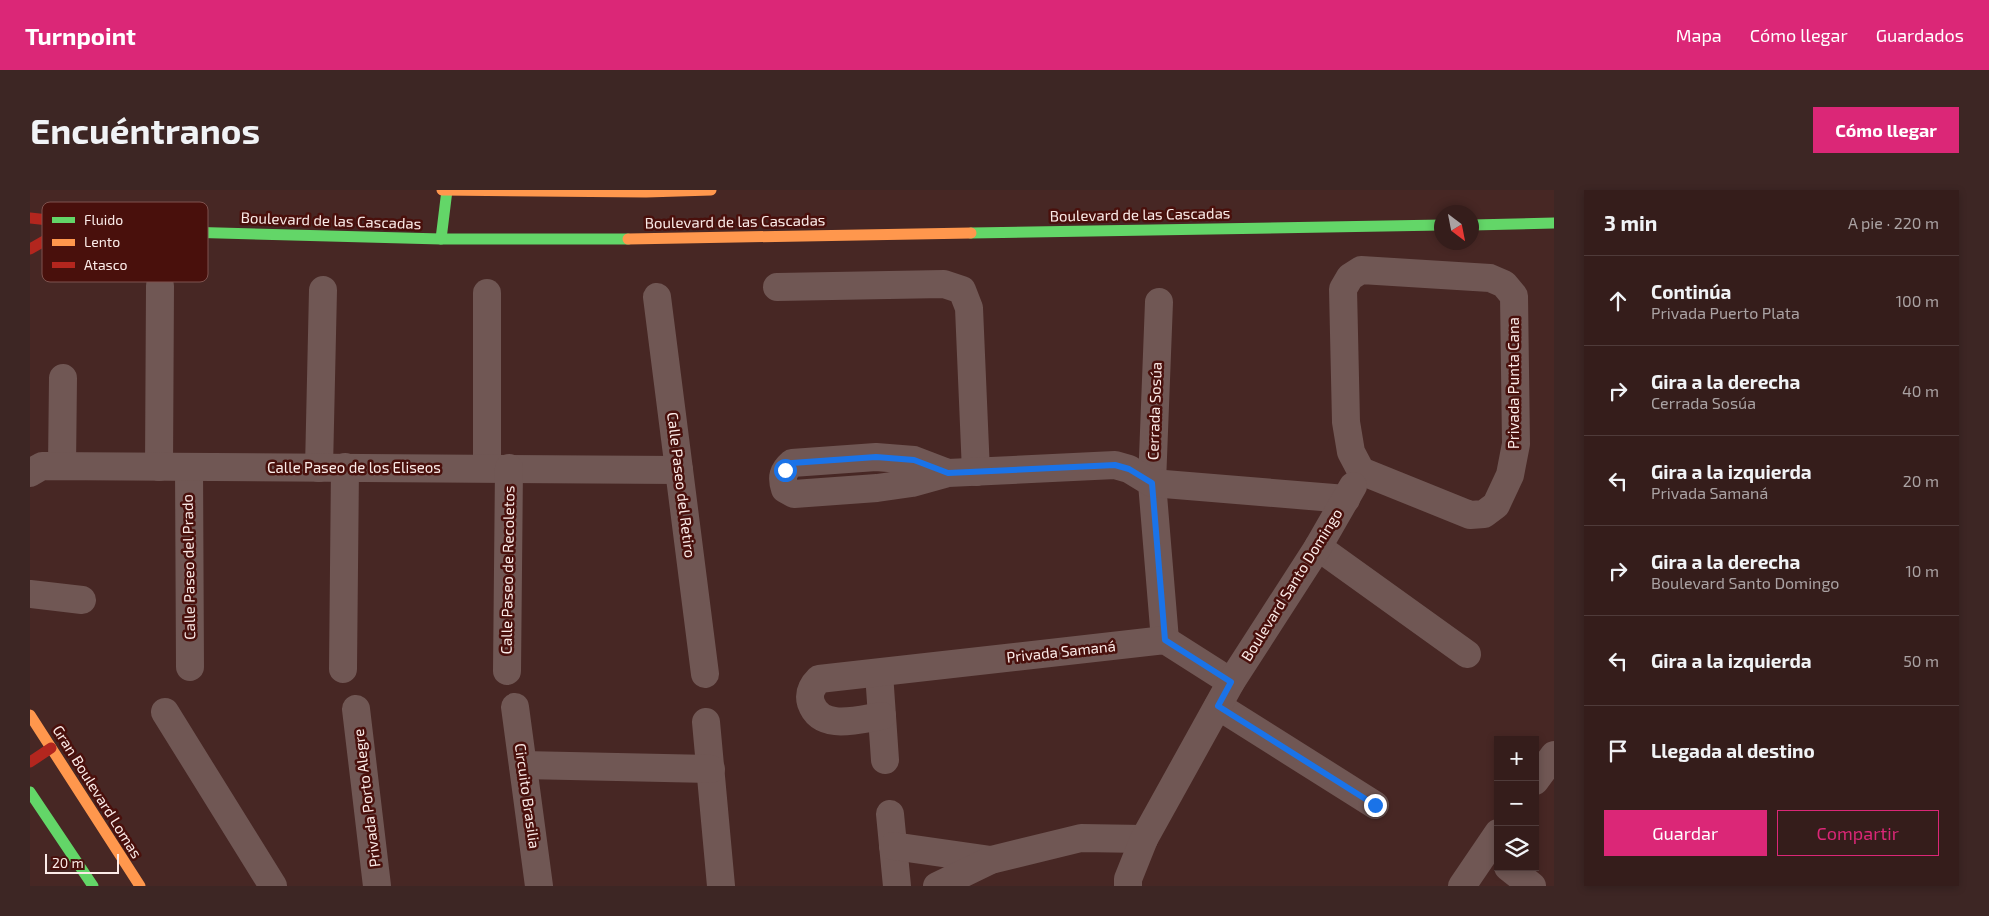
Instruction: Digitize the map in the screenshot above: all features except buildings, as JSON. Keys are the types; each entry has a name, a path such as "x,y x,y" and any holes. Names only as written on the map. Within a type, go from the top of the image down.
{"main road":[{"path":"442,190 646,192 711,190"},
{"path":"441,239 447,190"},
{"path":"1479,225 1554,224"},
{"name":"Boulevard de las Cascadas","path":"208,233 441,239 590,239 1434,225"},
{"path":"30,249 42,242"},
{"name":"Gran Boulevard Lomas","path":"30,715 140,886"},
{"path":"30,762 51,748"},
{"path":"30,792 93,886"}],"street":[{"name":"Privada Punta Cana","path":"1361,270 1490,278 1504,284 1514,296 1516,444 1510,475 1496,506 1484,514 1470,515 1361,471 1351,452 1346,422 1343,289 1350,277 1361,270"},
{"path":"777,287 944,284 962,290 970,308 976,472"},
{"path":"159,467 160,286"},
{"path":"323,290 343,669"},
{"name":"Calle Paseo de Recoletos","path":"487,293 498,468 507,672"},
{"name":"Calle Paseo del Retiro","path":"657,297 705,674"},
{"name":"Cerrada Sosúa","path":"1159,302 1152,483 1165,640"},
{"path":"62,466 63,378"},
{"path":"948,473 914,460 876,457 792,463 785,470 782,480 785,489 794,494 903,484 948,473 1115,465 1129,469 1152,483 1346,499"},
{"name":"Calle Paseo de los Eliseos","path":"30,472 42,466 679,470"},
{"name":"Calle Paseo del Prado","path":"188,467 190,667"},
{"name":"Boulevard Santo Domingo","path":"1128,886 1128,879 1144,838 1231,682 1318,547 1361,471"},
{"path":"1318,547 1467,654"},
{"path":"30,594 82,600"},
{"path":"1165,640 1231,682"},
{"name":"Privada Samaná","path":"882,716 834,722 822,719 813,710 809,698 812,687 819,679 1165,640"},
{"path":"879,673 886,760"},
{"path":"1218,706 1375,805"},
{"name":"Circuito Brasilia","path":"515,707 539,886"},
{"name":"Privada Porto Alegre","path":"356,709 377,886"},
{"path":"165,712 273,886"},
{"path":"706,722 720,886"},
{"path":"1539,776 1554,755"},
{"path":"523,765 711,769"},
{"path":"890,814 897,886"},
{"path":"937,886 992,860 1081,838 1144,838"},
{"path":"893,846 992,860"},
{"path":"1462,886 1494,847"},
{"path":"1513,871 1532,886"}],"traffic: fast":[{"path":"441,239 447,190"},
{"path":"1479,225 1554,223"},
{"path":"971,233 1434,225"},
{"path":"208,233 441,239 628,239"},
{"path":"30,792 93,886"}],"traffic: slow":[{"path":"442,190 646,192 711,190"},
{"path":"628,239 971,233"},
{"path":"30,715 140,886"}],"traffic: jam":[{"path":"30,218 42,219"},
{"path":"30,249 42,242"},
{"path":"30,762 51,748"}],"route":[{"path":"785,470 792,463 876,457 914,460 948,473 1115,465 1129,469 1152,483 1165,640 1231,682 1218,706 1375,805"}]}
